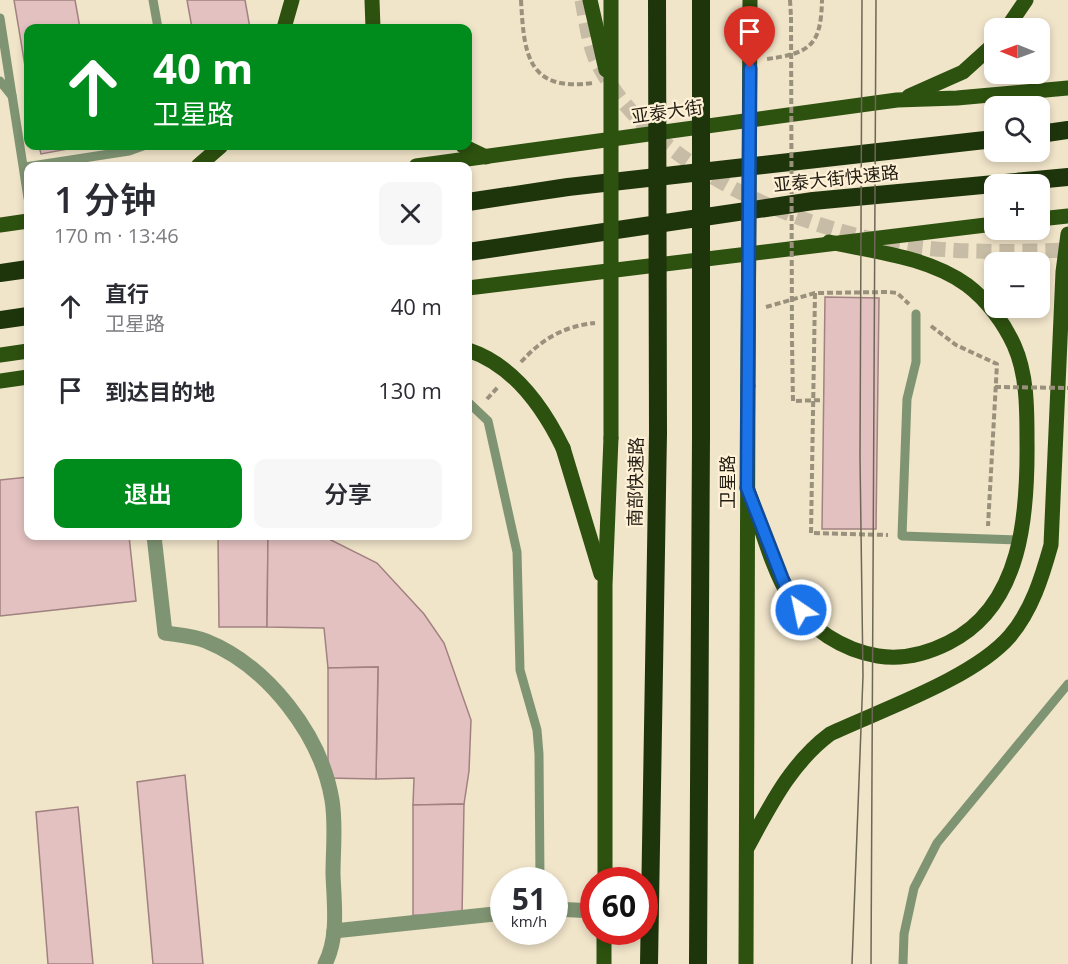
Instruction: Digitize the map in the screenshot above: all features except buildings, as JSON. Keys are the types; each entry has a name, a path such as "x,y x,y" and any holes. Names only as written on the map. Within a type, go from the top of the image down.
{"highway":[{"name":"南部快速路","path":"649,964 658,434 657,0"},
{"path":"698,964 701,0"},
{"path":"1050,133 1068,130"},
{"name":"亚泰大街快速路","path":"472,201 568,187 984,140"},
{"name":"亚泰大街快速路","path":"472,251 813,201 1068,177"},
{"path":"0,273 24,270"},
{"path":"0,320 24,317"}],"main road":[{"path":"285,24 292,0"},
{"path":"372,0 373,24"},
{"path":"590,0 613,99"},
{"path":"605,867 604,585 611,438 613,99 611,0"},
{"name":"卫星路","path":"746,964 750,0"},
{"path":"1014,18 1026,0"},
{"path":"897,100 963,72 984,53"},
{"name":"亚泰大街","path":"447,162 897,100 957,98 1068,87"},
{"path":"203,162 216,150"},
{"path":"471,150 486,157"},
{"path":"1050,218 1068,216"},
{"path":"0,225 24,222"},
{"path":"472,287 830,242 984,225"},
{"path":"747,848 777,793 814,746 830,734 962,673 987,656 1009,636 1026,613 1041,578 1051,545 1064,255 1068,234"},
{"path":"747,488 791,598 812,623 833,640 857,652 892,658 914,655 934,650 959,637 979,622 996,602 1012,570 1020,540 1028,466 1026,402 1023,374 1015,347 1001,320 968,286 944,272 910,259 830,242"},
{"path":"0,355 24,352"},
{"path":"472,352 496,365 534,396 563,448 604,585"},
{"path":"0,381 24,378"},
{"path":"604,945 604,964"}],"street":[{"path":"154,540 165,633 205,641 244,663 291,709 312,740 324,769 332,802 334,931 325,964"},
{"path":"334,931 490,914"}],"lane":[{"path":"153,0 157,24"},
{"path":"0,18 24,162"},
{"path":"0,81 13,97"},
{"path":"58,162 132,150"},
{"path":"916,314 916,362 907,399 902,536 1020,540"},
{"path":"472,406 488,421 517,552 520,670 537,729 539,754 540,867"},
{"path":"903,964 904,934 914,888 937,843 1068,684"}],"path":[{"path":"790,0 793,401 824,400"},
{"path":"815,293 811,533 902,536"},
{"path":"956,345 997,364 987,539"},
{"path":"995,387 1068,388"}],"tunnel":[{"path":"582,0 588,34 596,59 624,103 655,135 692,164 733,188 776,209 821,225 866,238 909,246 988,251 1068,250"}],"tram line":[{"path":"852,964 863,676 860,457 862,0"},
{"path":"871,964 876,0"}],"route":[{"path":"750,68 747,488 782,578 791,598 801,610"}]}
